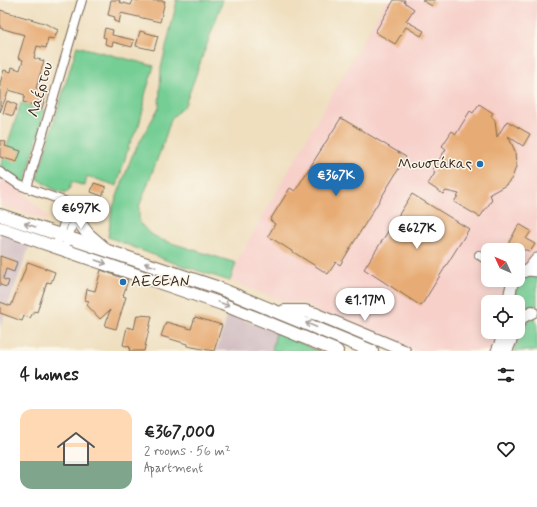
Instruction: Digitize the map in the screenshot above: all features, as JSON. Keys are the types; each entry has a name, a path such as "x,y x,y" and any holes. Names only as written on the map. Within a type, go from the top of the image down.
{"main road":[{"path":"0,215 216,287 372,351"},
{"path":"75,217 88,234 107,250"},
{"path":"0,228 229,306 337,351"},
{"path":"271,309 305,311 316,314"},
{"path":"525,316 535,311"},
{"path":"506,351 511,339"}],"street":[{"name":"Λαέρτου","path":"27,188 82,0"},
{"path":"0,172 27,188 64,201 70,205 75,217 60,248"},
{"path":"64,237 70,205"},
{"path":"525,270 537,259"},
{"path":"525,309 535,311"},
{"path":"316,314 406,351"},
{"path":"497,351 502,339"}],"shaded area":[{"path":"386,0 537,0 537,254 525,264 525,243 481,243 481,287 505,287 506,295 481,295 481,339 501,339 496,351 406,351 323,315 302,303 287,303 230,281 237,261"},
{"path":"0,175 20,189 48,217 47,220 0,205"},
{"path":"0,231 32,239 0,328"},
{"path":"228,314 276,332 272,351 216,351"}],"green space":[{"path":"175,0 223,0 185,105 171,119 139,207 139,222 149,233 162,240 236,263 230,281 171,262 108,237 112,210 132,156 159,107 161,68 177,1"},
{"path":"77,46 154,66 145,95 139,125 129,145 117,186 87,176 85,186 72,182 68,192 59,192 37,178"},
{"path":"21,103 45,110 25,183 0,167"},
{"path":"528,274 537,275 537,306 529,307 525,306 525,295 516,295 516,287 525,287 525,276"},
{"path":"534,317 537,323 537,351 513,351 518,339 525,339 526,321"},
{"path":"276,332 319,351 272,351"}],"building":[{"path":"111,0 120,0 119,2 131,5 133,0 165,1 160,22 121,13 119,23 114,21 115,17 108,15"},
{"path":"394,0 405,0 404,2 414,9 406,21 424,31 421,36 406,27 395,44 375,32"},
{"path":"422,0 435,0 432,6"},
{"path":"0,10 44,23 58,30 54,39 48,38 46,48 37,46 34,58 44,61 36,88 47,91 42,108 23,102 25,95 9,90 0,112 0,83 4,70 11,72 12,67 20,70 23,60 18,58 25,35 0,28"},
{"path":"105,28 113,30 112,35 134,40 132,47 113,42 112,46 105,44 106,38 103,37"},
{"path":"140,31 158,36 154,50 136,46"},
{"path":"7,101 17,105 13,116 3,113"},
{"path":"479,104 493,113 491,116 495,121 497,137 507,121 530,134 523,146 508,136 515,151 516,167 512,178 506,185 490,194 492,200 480,217 454,202 459,194 446,191 443,194 428,184 435,173 432,171 446,149 442,146 452,131 456,134 470,111 473,113"},
{"path":"341,118 406,157 340,265 336,262 328,274 268,236 275,224 270,220 290,188 295,191"},
{"path":"0,140 6,142 5,146 21,151 17,162 0,157"},
{"path":"94,183 106,187 102,196 91,192"},
{"path":"412,194 469,229 421,306 364,269"},
{"path":"519,224 531,231 526,239 535,244 530,252 525,250 525,243 509,243"},
{"path":"0,256 17,262 14,272 6,269 3,279 9,281 7,287 0,285"},
{"path":"28,262 55,272 51,283 47,282 37,312 34,311 30,318 24,316 22,321 0,313 0,302 11,306"},
{"path":"101,270 128,280 123,296 126,297 116,329 105,326 110,310 100,319 87,305 89,301 85,300 87,289 95,291"},
{"path":"137,315 152,316 144,351 129,351 130,347 123,345 127,327 134,329"},
{"path":"195,317 222,325 214,351 187,346 187,344 161,336 166,322 191,329"}],"place":[{"name":"Μουστάκας","path":"480,164"},
{"name":"AEGEAN","path":"123,282"}]}
